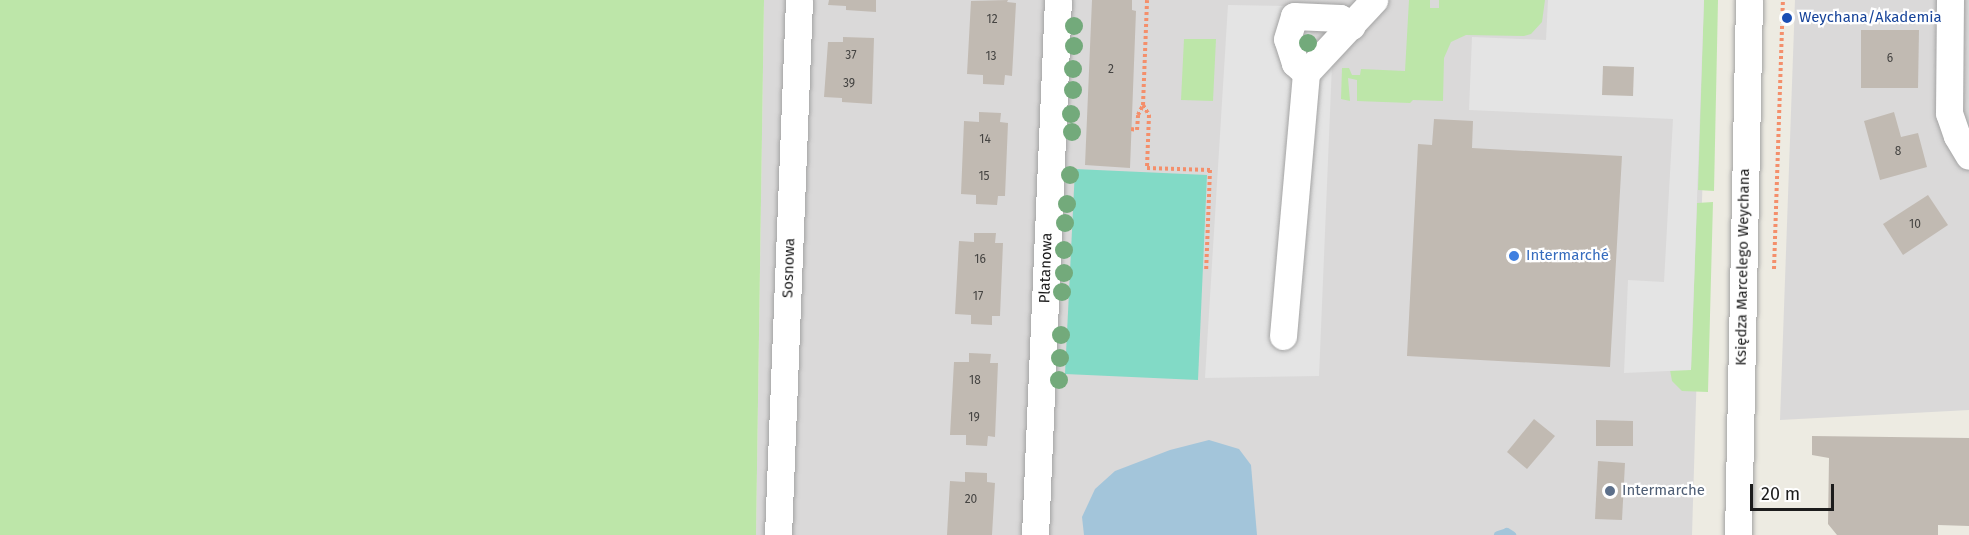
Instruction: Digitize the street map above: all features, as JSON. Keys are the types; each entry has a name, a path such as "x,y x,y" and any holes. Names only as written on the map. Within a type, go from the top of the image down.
{"street":[{"name":"Sosnowa","path":"778,535 799,0"},
{"name":"Platanowa","path":"1035,535 1058,0"},
{"path":"1283,336 1306,73 1374,0"},
{"name":"Księdza Marcelego Weychana","path":"1737,535 1749,0"},
{"path":"1950,0 1949,113 1957,136 1969,156"},
{"path":"1306,73 1295,63 1287,39 1294,16 1340,18 1352,26"}],"path":[{"path":"1131,129 1137,130 1138,115 1143,105 1147,0"},
{"path":"1773,276 1783,0"},
{"path":"1143,105 1149,116 1147,168 1210,170 1206,272"}],"shaded area":[{"path":"764,0 1708,0 1692,535 756,535"},
{"path":"1548,0 1704,0 1691,370 1624,373 1628,280 1664,282 1673,119 1469,110 1472,37 1546,40"},
{"path":"1795,0 1969,0 1969,410 1780,420"},
{"path":"1228,5 1292,6 1332,64 1319,376 1205,378"},
{"path":"1075,169 1207,175 1198,380 1065,374"},
{"path":"1209,440 1239,449 1251,465 1257,535 1084,535 1082,517 1095,489 1115,471 1170,450"}],"green space":[{"path":"0,0 764,0 756,535 0,535"},
{"path":"1409,0 1430,0 1430,8 1439,8 1439,0 1545,0 1542,22 1531,34 1524,36 1466,35 1451,42 1444,58 1443,101 1413,100 1410,103 1357,101 1357,80 1348,78 1350,101 1341,99 1342,68 1349,68 1352,75 1360,75 1361,69 1405,71"},
{"path":"1704,0 1718,0 1714,191 1698,190"},
{"path":"1184,39 1216,39 1213,101 1181,100"},
{"path":"1713,202 1708,392 1682,391 1672,381 1670,370 1691,370 1697,203"}],"building":[{"path":"829,0 876,0 876,12 846,10 846,6 828,5"},
{"path":"1008,0 1007,2 1016,3 1012,76 1005,75 1004,85 983,84 983,75 967,74 971,1"},
{"path":"1092,0 1132,0 1132,10 1136,11 1130,168 1085,165"},
{"path":"1861,30 1919,30 1918,88 1861,88"},
{"path":"843,37 874,38 872,104 842,102 842,98 824,97 828,42 843,42"},
{"path":"1603,66 1634,67 1633,96 1602,95"},
{"path":"979,112 1001,113 1000,122 1008,123 1005,196 998,196 997,205 976,204 976,195 961,194 964,121 979,122"},
{"path":"1894,112 1901,137 1918,133 1927,167 1880,180 1864,121"},
{"name":"Intermarché","path":"1434,119 1473,121 1472,148 1622,156 1610,367 1407,356 1418,144 1432,145"},
{"path":"1928,195 1948,225 1903,255 1883,224"},
{"path":"974,233 996,233 995,243 1003,243 1000,316 992,316 992,325 971,324 971,315 955,314 959,241 974,242"},
{"path":"969,353 991,354 990,363 998,363 995,437 988,436 987,446 966,445 966,435 950,435 954,362 969,362"},
{"path":"1534,419 1555,436 1527,469 1507,452"},
{"path":"1596,420 1633,421 1633,446 1596,446"},
{"path":"1812,436 1969,438 1969,526 1938,525 1938,535 1837,535 1828,524 1829,458 1812,455"},
{"name":"Intermarche","path":"1598,461 1625,463 1622,520 1595,519"},
{"path":"965,472 987,473 987,482 995,483 992,535 947,535 950,481 965,482"}],"waterway":[{"path":"1498,535 1507,532 1512,535"}],"place":[{"name":"Weychana/Akademia","path":"1787,18"},
{"name":"Intermarché","path":"1514,256"},
{"name":"Intermarche","path":"1610,491"}]}
